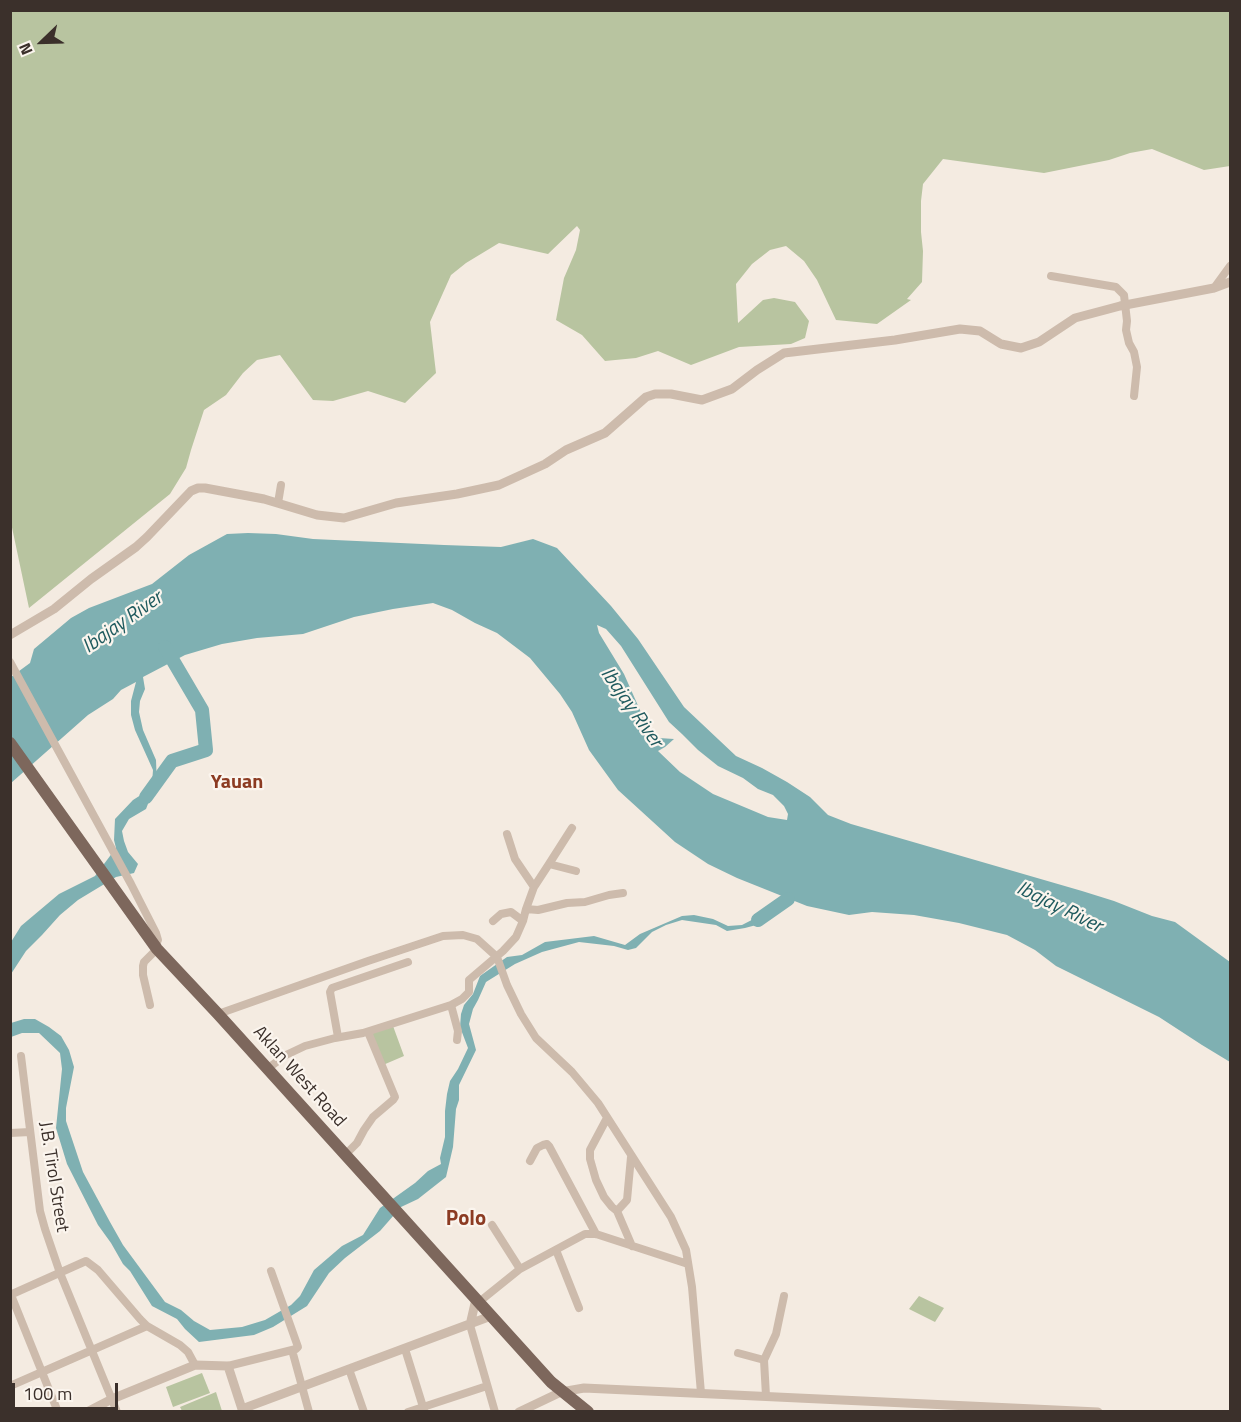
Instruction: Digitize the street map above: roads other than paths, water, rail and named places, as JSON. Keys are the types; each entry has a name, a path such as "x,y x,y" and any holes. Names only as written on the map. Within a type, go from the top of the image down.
{"main road":[{"name":"Aklan West Road","path":"10,743 156,948 551,1382 588,1412"}],"street":[{"path":"1214,288 1230,266"},
{"path":"1051,276 1116,287 1124,295 1126,330 1137,367 1134,396"},
{"path":"10,635 54,609 136,547 191,491 198,488 264,499 317,515 344,518 396,503 458,494 499,485 545,464 566,450 605,433 646,398 655,394 671,394 702,400 732,389 784,353 895,340 960,329 980,331 1001,344 1021,348 1039,342 1075,318 1125,305 1214,288 1230,282"},
{"path":"278,503 281,485"},
{"path":"12,665 156,933 158,940 156,948 143,966 150,1005"},
{"path":"267,1069 286,1055 305,1046 368,1032 451,1005 467,995 469,980 497,957 516,937 534,886 572,828"},
{"path":"507,834 515,859 534,886"},
{"path":"549,864 576,870"},
{"path":"526,909 538,910 623,893"},
{"path":"492,921 501,914 511,912 523,921"},
{"path":"218,1014 368,960 443,936 463,935 477,939 497,957 507,985 536,1038 572,1072 598,1103 671,1217 686,1250 692,1287 701,1393"},
{"path":"338,1037 330,992 332,988 408,962"},
{"path":"451,1005 458,1031 457,1040"},
{"path":"345,1155 357,1143 373,1117 395,1097 368,1032"},
{"name":"J.B. Tirol Street","path":"21,1056 40,1211 50,1248 117,1412"},
{"path":"608,1118 590,1150 590,1159 604,1197 617,1211 632,1246"},
{"path":"10,1133 30,1132"},
{"path":"530,1161 537,1148 547,1144 549,1146 596,1234"},
{"path":"617,1211 627,1200 631,1155"},
{"path":"492,1225 520,1269"},
{"path":"495,1412 470,1325 477,1301 520,1269 585,1234 596,1234 688,1264"},
{"path":"556,1250 579,1308"},
{"path":"58,1412 11,1295 86,1261 98,1270 147,1326 180,1345 188,1352 195,1365"},
{"path":"87,1412 112,1399 195,1365 228,1366 296,1349 298,1347 271,1271"},
{"path":"766,1396 764,1360 776,1334 784,1296"},
{"path":"228,1366 242,1410 491,1316"},
{"path":"10,1386 147,1326"},
{"path":"405,1349 424,1409"},
{"path":"292,1350 309,1412"},
{"path":"738,1353 764,1360"},
{"path":"349,1370 364,1412"},
{"path":"408,1412 424,1409 487,1386"},
{"path":"519,1412 561,1392 584,1388 1098,1412"}],"water":[{"name":"Ibajay River","path":"227,534 276,534 313,539 501,547 533,539 557,548 638,639 684,707 736,756 787,782 810,797 828,815 851,824 1082,891 1175,922 1230,962 1230,1062 1159,1017 1056,966 1035,950 1007,935 914,915 872,912 849,915 807,906 708,864 675,842 618,790 589,750 572,712 560,694 530,658 497,633 433,603 354,617 303,634 222,644 185,655 143,677 145,689 140,701 139,712 143,730 156,760 157,786 146,809 129,819 122,831 128,852 138,864 134,873 116,877 78,900 60,915 26,951 11,974 11,942 21,926 59,894 95,876 116,848 115,819 152,784 153,770 135,730 131,715 131,701 136,682 121,690 113,699 88,715 11,783 11,677 30,663 34,649 71,618 89,608 152,584 189,555","holes":["597,625 606,629 621,646 669,722 718,766 773,795 784,806 788,814 787,820 768,817 713,794 680,772 658,751 674,739 659,738 647,726 624,674 599,633"]},
{"path":"775,910 760,924 727,931 716,925 682,920 652,932 636,948 628,950 579,942 542,952 515,964 486,982 473,1009 469,1024 476,1050 459,1085 453,1147 446,1177 418,1199 401,1207 380,1231 345,1258 329,1273 307,1306 273,1327 254,1335 199,1342 177,1319 152,1306 98,1225 67,1164 56,1128 62,1069 60,1053 39,1033 22,1033 11,1037 11,1023 24,1019 35,1019 61,1036 69,1050 74,1067 66,1108 66,1121 83,1172 123,1245 165,1302 210,1330 242,1327 265,1320 291,1305 300,1296 314,1270 342,1246 363,1235 380,1208 428,1171 441,1164 450,1081 468,1048 460,1027 461,1014 480,976 507,957 522,955 545,942 594,936 625,945 640,934 682,916 694,915 713,919 728,926 742,925"}],"waterway":[{"path":"146,797 172,761 206,750 202,710 165,647"},
{"path":"758,920 788,899"}],"district":[{"name":"Yauan","path":"237,783"},
{"name":"Polo","path":"466,1220"}]}
